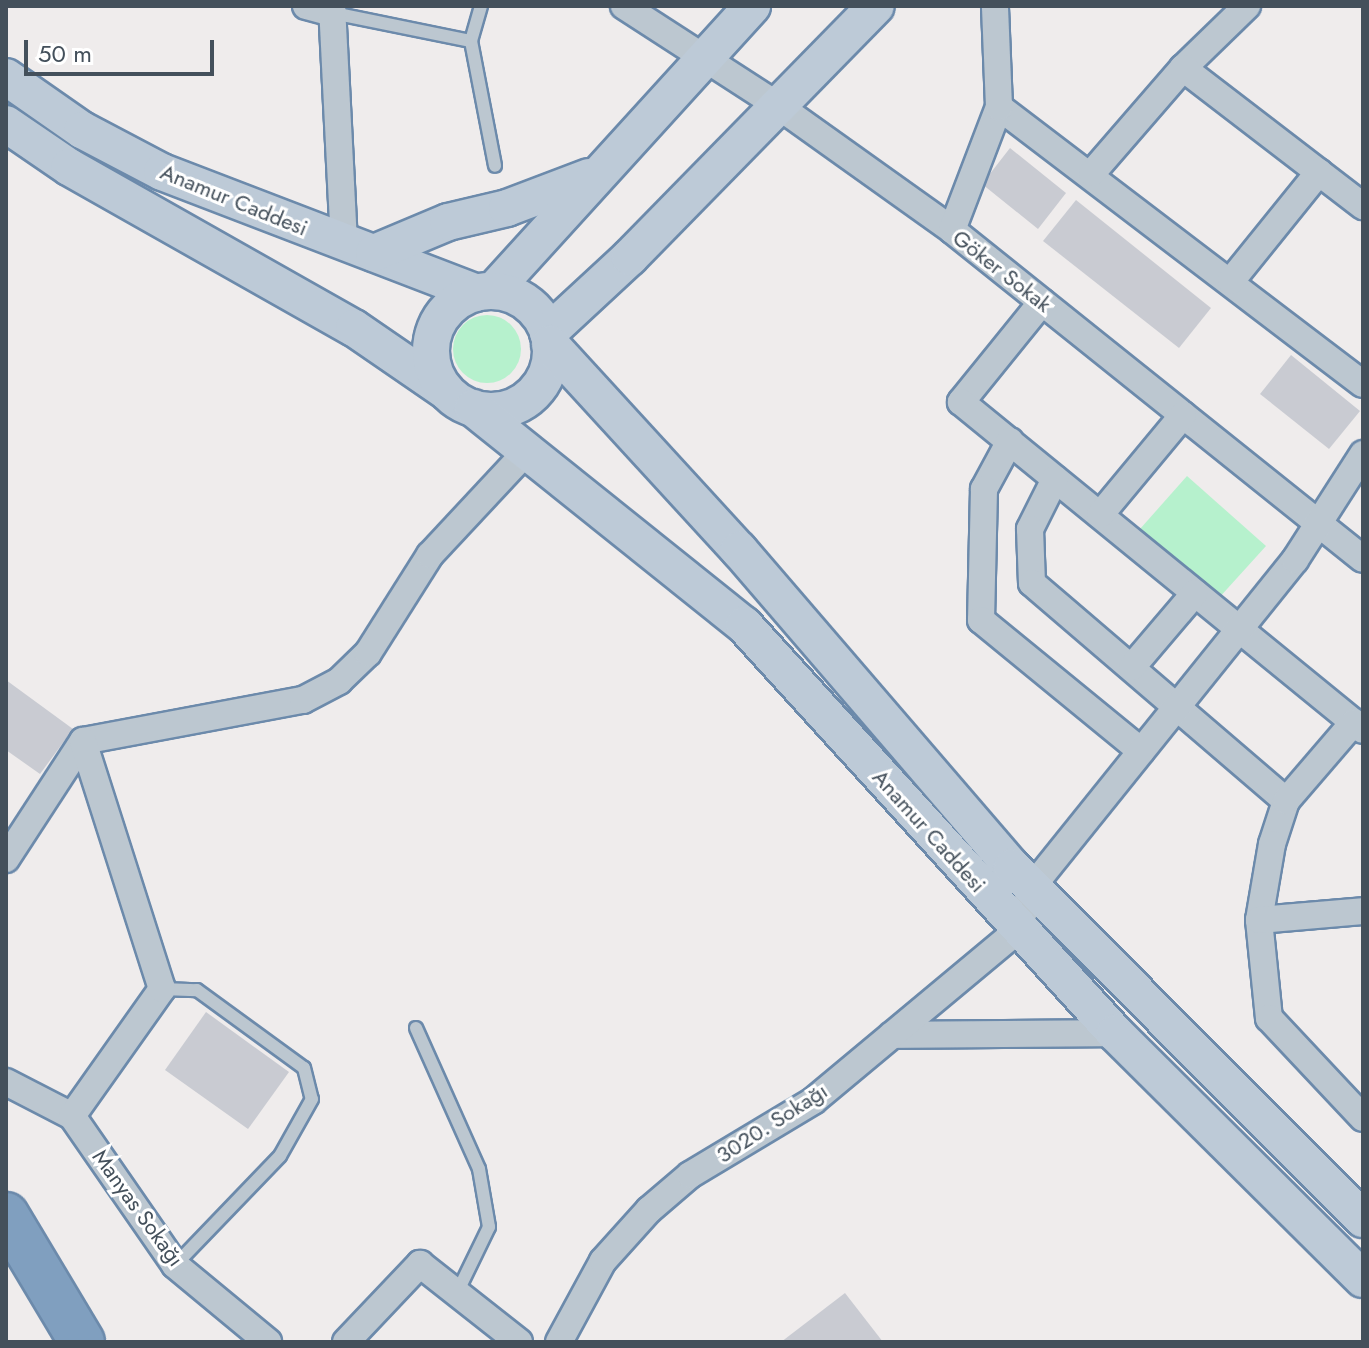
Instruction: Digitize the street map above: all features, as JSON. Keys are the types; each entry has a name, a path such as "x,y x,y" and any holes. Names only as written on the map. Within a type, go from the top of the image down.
{"highway":[{"path":"6,1215 82,1342"}],"street":[{"path":"306,6 333,10 359,249 539,198 602,171"},
{"name":"Göker Sokak","path":"624,6 777,105 952,230 1363,559"},
{"path":"485,292 533,308 549,338 547,373 529,397 503,410 460,400 432,364 433,334 450,307 485,292 602,171 752,6"},
{"path":"549,338 876,6"},
{"path":"952,230 999,107 995,6"},
{"path":"1092,173 1183,68 1247,6"},
{"path":"1183,68 1363,206"},
{"name":"Anamur Caddesi","path":"6,77 82,130 162,172 359,249 485,292"},
{"path":"999,107 1092,173 1363,384"},
{"name":"Anamur Caddesi","path":"6,124 69,167 354,328 460,400 744,625 1018,930 1115,1033 1363,1279"},
{"path":"1231,281 1319,172"},
{"path":"1042,302 961,402 1358,726 1286,801 1272,844 1259,920 1269,1018 1363,1118"},
{"name":"Anamur Caddesi","path":"549,338 1032,887 1363,1219"},
{"path":"1100,515 1183,415"},
{"path":"1010,441 984,489 981,620 1141,751"},
{"path":"6,859 83,741 303,700 339,681 368,653 430,555 526,452"},
{"path":"1018,930 1032,887 1320,524 1363,454"},
{"path":"1055,479 1030,529 1032,583 1286,801"},
{"path":"1132,667 1195,593"},
{"path":"72,1116 162,989 83,741"},
{"path":"1259,920 1363,911"},
{"name":"3020. Sokağı","path":"559,1342 603,1261 649,1210 690,1175 813,1101 1018,930"},
{"path":"892,1035 1115,1033"},
{"name":"Manyas Sokağı","path":"6,1082 72,1116 175,1265 268,1342"},
{"path":"346,1342 420,1264 519,1342"}],"lane":[{"path":"481,6 471,41 495,166"},
{"path":"333,10 471,41"},
{"path":"162,989 197,990 209,998 304,1068 312,1099 280,1156 175,1265"},
{"path":"416,1028 479,1169 489,1227 457,1293"}],"green space":[{"path":"487,315 511,325 521,349 511,373 487,383 463,373 453,349 463,325"},
{"path":"1187,476 1266,546 1218,599 1140,529"}],"building":[{"path":"1010,148 1066,193 1038,229 982,184"},
{"path":"1076,200 1211,308 1179,348 1043,241"},
{"path":"1291,355 1360,411 1329,449 1260,394"},
{"path":"6,680 73,729 40,774 6,750"},
{"path":"206,1012 289,1072 248,1129 165,1070"},
{"path":"845,1293 883,1342 781,1342"}]}
